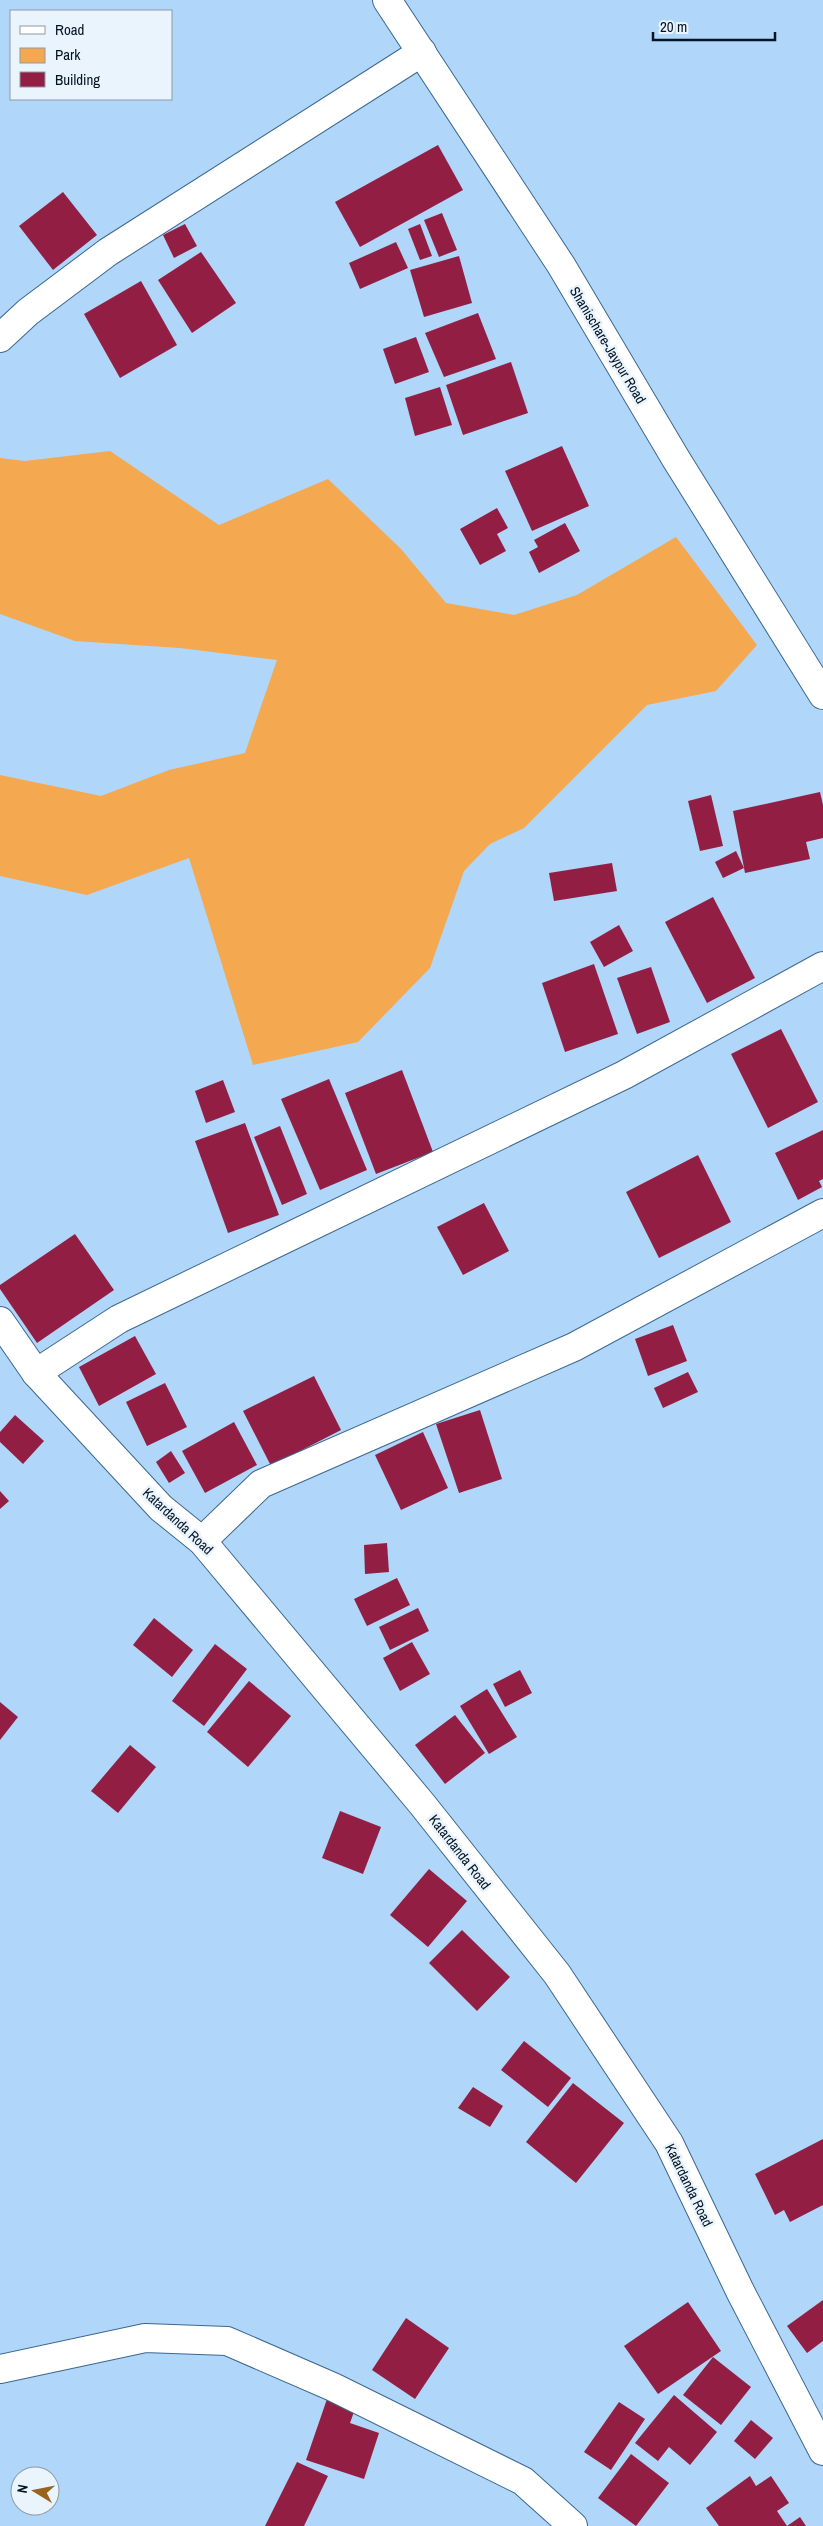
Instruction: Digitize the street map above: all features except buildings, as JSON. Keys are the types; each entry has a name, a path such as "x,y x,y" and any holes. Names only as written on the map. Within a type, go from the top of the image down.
{"street":[{"name":"Shanischare-Jaypur Road","path":"387,0 561,265 676,458 823,695"},
{"path":"0,338 28,312 108,252 422,52"},
{"path":"36,1373 119,1319 624,1075 823,966"},
{"path":"202,1541 261,1484 574,1347 823,1213"},
{"name":"Katardanda Road","path":"0,1322 36,1373 161,1508 202,1541 410,1789 557,1974 669,2143 740,2291 823,2452"},
{"path":"0,2369 145,2338 227,2341 333,2388 523,2481 572,2526"}],"green space":[{"path":"110,451 219,525 328,479 401,549 446,603 514,615 577,595 676,537 757,645 716,691 647,705 524,828 490,844 464,871 430,968 358,1042 253,1065 189,858 87,895 0,876 0,775 101,796 169,770 245,753 277,660 180,648 75,641 0,614 0,458 25,461"}]}
